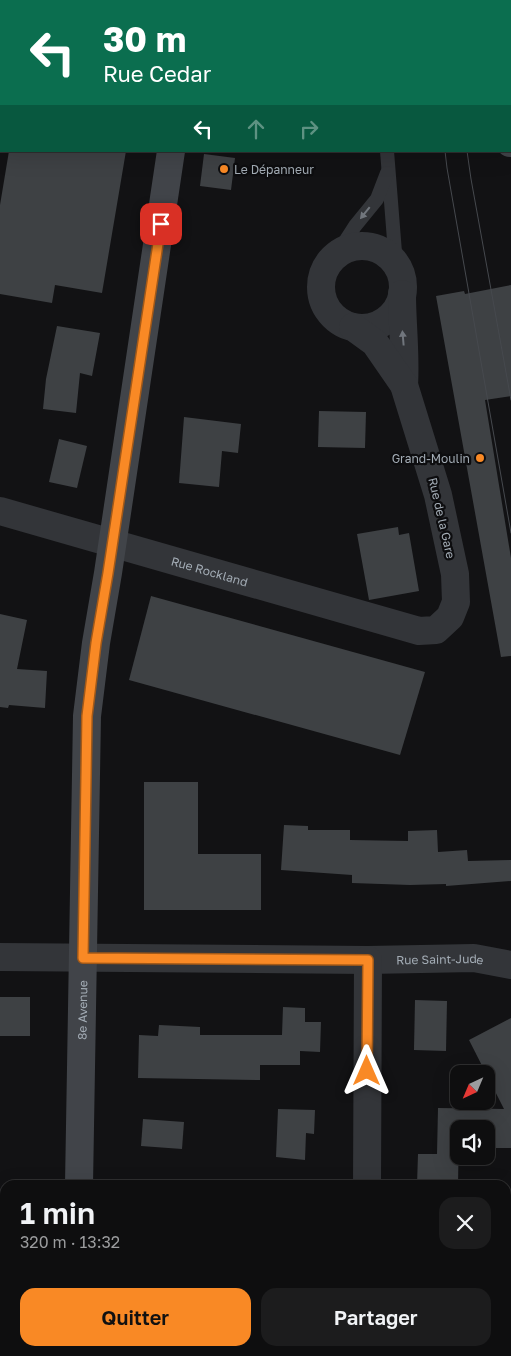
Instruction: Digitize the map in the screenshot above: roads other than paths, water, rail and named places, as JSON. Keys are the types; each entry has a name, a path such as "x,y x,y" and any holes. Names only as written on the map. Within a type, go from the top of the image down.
{"street":[{"name":"8e Avenue","path":"79,1180 87,716 96,643 113,543 171,152"},
{"path":"362,246 374,248 387,255 396,265 402,277 402,292 399,304 391,316 380,324 367,328 353,327 340,322 323,301 322,276 328,264 337,254 348,248 362,246"},
{"name":"Rue de la Gare","path":"402,292 404,385"},
{"name":"Rue de la Gare","path":"353,327 375,343 404,385 438,495 455,574 456,602 450,617 436,630 419,631"},
{"name":"Rue Rockland","path":"0,511 419,631"},
{"name":"Rue Saint-Jude","path":"0,957 368,960 474,958 511,965"},
{"path":"367,1180 368,960"}],"lane":[{"path":"387,152 396,265"},
{"path":"337,254 355,226 377,199 388,170"}],"tram line":[{"path":"445,152 511,533"},
{"path":"467,152 511,400"}],"place":[{"name":"Le Dépanneur","path":"224,169"},
{"name":"Grand-Moulin","path":"480,458"}]}
